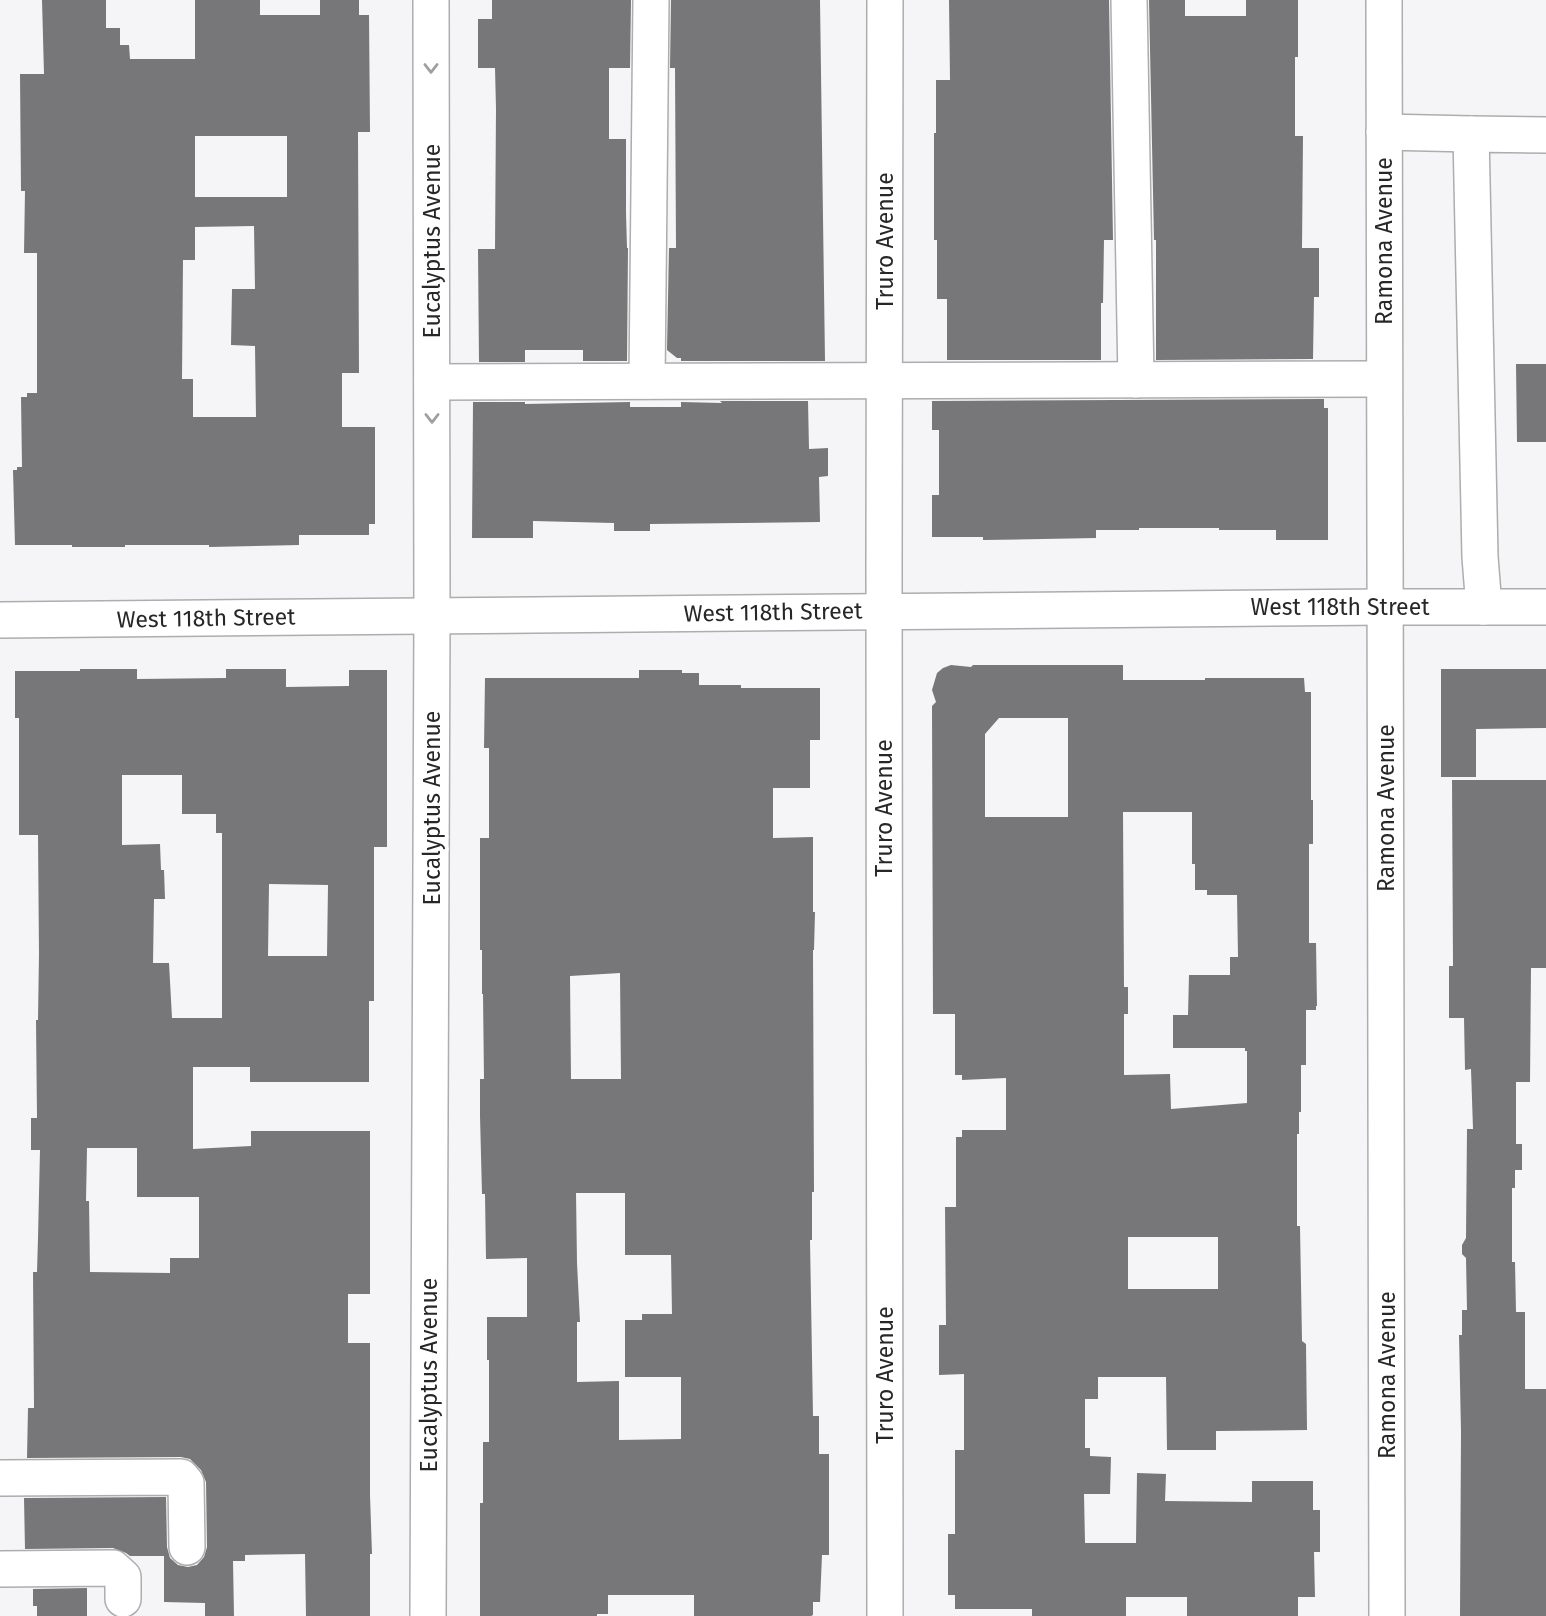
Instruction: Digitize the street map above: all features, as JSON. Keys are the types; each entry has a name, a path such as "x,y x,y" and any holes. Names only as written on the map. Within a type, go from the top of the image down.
{"street":[{"name":"Eucalyptus Avenue","path":"428,1616 432,615 431,0"},
{"path":"647,381 651,0"},
{"name":"Truro Avenue","path":"885,0 885,1616"},
{"path":"1129,0 1136,380"},
{"name":"Ramona Avenue","path":"1384,0 1388,1616"},
{"path":"1384,132 1546,135"},
{"path":"1471,134 1480,557 1484,607"},
{"path":"432,382 1384,379"},
{"name":"West 118th Street","path":"0,620 1546,607"},
{"path":"0,1478 181,1477 186,1483 187,1546"},
{"path":"0,1569 113,1568 123,1577 123,1599"}],"building":[{"path":"42,0 106,0 106,28 120,28 120,45 129,45 130,59 195,59 195,0 260,0 260,15 320,15 320,0 359,0 359,15 369,15 370,132 358,132 359,373 342,373 342,427 375,427 375,524 369,524 369,535 299,535 299,545 15,545 13,470 22,467 21,397 27,397 27,393 37,393 37,253 24,253 25,191 21,191 20,74 44,74","holes":["195,136 287,136 287,197 195,197","254,226 255,289 232,289 231,345 255,346 256,417 193,417 193,379 182,379 183,260 195,260 195,227"]},
{"path":"492,0 631,0 630,68 609,68 609,139 626,139 627,361 583,361 583,350 525,350 525,362 479,362 478,249 495,249 496,109 495,68 478,68 478,19 492,19"},
{"path":"671,0 820,0 825,361 681,361 681,358 667,350 669,248 676,248 675,68 670,68"},
{"path":"949,0 1109,0 1113,240 1104,240 1101,360 947,360 947,299 937,299 934,133 936,80 950,80"},
{"path":"1149,0 1185,0 1185,16 1246,16 1246,0 1298,0 1295,136 1303,136 1302,248 1319,248 1319,297 1314,297 1313,359 1156,360 1156,240"},
{"path":"1516,364 1546,364 1546,442 1517,442"},
{"path":"1324,399 1324,408 1328,408 1328,540 1276,540 1276,530 1219,528 1096,530 1096,538 983,540 983,537 932,537 932,495 939,495 939,430 932,430 932,401"},
{"path":"720,401 808,401 809,449 828,448 828,476 819,477 820,522 650,524 650,531 614,531 614,523 533,521 533,538 472,538 473,402 630,402 630,407 681,407 681,402 722,403"},
{"path":"951,665 1123,665 1123,680 1304,678 1305,692 1311,692 1313,844 1309,844 1309,943 1316,943 1317,1006 1316,1010 1306,1010 1306,1065 1301,1065 1301,1112 1297,1134 1297,1226 1300,1226 1302,1341 1306,1344 1307,1430 1216,1431 1216,1450 1167,1450 1166,1377 1098,1377 1098,1399 1085,1399 1085,1448 1090,1448 1090,1456 1111,1457 1110,1494 1084,1494 1085,1543 1136,1543 1137,1473 1166,1474 1165,1501 1252,1502 1252,1481 1313,1481 1313,1510 1320,1510 1320,1552 1314,1552 1315,1597 1298,1597 1298,1616 1187,1616 1187,1597 1126,1597 1126,1616 1032,1616 1032,1609 955,1609 955,1595 948,1595 948,1534 955,1534 955,1450 964,1450 964,1374 939,1375 939,1325 946,1325 945,1207 956,1207 956,1137 962,1137 962,1130 1006,1130 1006,1078 962,1080 962,1075 955,1075 955,1014 933,1014 932,706 936,702 932,690 937,673","holes":["999,718 1068,718 1068,817 985,817 985,734","1123,812 1192,812 1195,890 1207,890 1207,895 1237,895 1238,957 1230,957 1230,975 1189,975 1188,1015 1173,1015 1173,1048 1245,1048 1247,1103 1171,1109 1170,1074 1124,1075 1124,1014 1128,1014 1128,987 1124,987","1128,1237 1218,1237 1218,1289 1128,1289"]},
{"path":"137,669 137,679 226,678 226,669 286,669 286,687 349,686 349,670 387,670 387,847 374,847 374,1001 369,1001 369,1082 250,1082 250,1067 193,1067 193,1149 251,1146 251,1131 370,1131 370,1294 348,1294 348,1343 370,1343 370,1616 306,1616 305,1554 245,1555 245,1561 233,1561 234,1616 205,1616 205,1603 164,1602 164,1556 130,1556 113,1548 25,1549 24,1498 166,1497 167,1547 170,1558 178,1565 197,1565 204,1557 207,1547 206,1482 201,1470 190,1459 27,1458 28,1408 34,1408 33,1272 37,1272 40,1150 31,1150 31,1118 37,1118 38,835 19,835 19,718 15,718 15,671","holes":["122,775 182,775 182,814 216,814 216,833 222,833 222,1018 172,1018 169,963 153,963 154,899 165,899 160,844 122,845","269,884 328,885 327,956 268,956","87,1148 137,1148 137,1197 199,1197 199,1258 170,1258 170,1273 90,1272 89,1201 86,1201"]},
{"path":"1441,669 1546,669 1546,728 1476,729 1476,777 1441,777"},
{"path":"639,670 682,670 682,673 699,673 699,685 820,688 820,740 810,740 810,788 773,788 773,838 813,837 814,1192 810,1240 813,1416 819,1416 819,1454 829,1454 829,1555 822,1555 820,1602 813,1602 811,1616 694,1616 694,1595 608,1595 608,1614 597,1616 480,1616 483,1442 489,1442 487,1317 527,1317 527,1258 486,1259 480,1116 480,1079 484,1079 480,838 489,838 489,748 484,748 485,678 639,678","holes":["620,973 621,1079 571,1079 570,976","576,1193 625,1193 625,1255 671,1255 672,1314 642,1314 642,1320 625,1320 625,1377 681,1377 681,1439 619,1440 619,1381 577,1382 577,1322 580,1322"]},
{"path":"1452,780 1546,780 1546,968 1531,968 1530,1082 1516,1082 1516,1144 1522,1144 1522,1170 1515,1170 1515,1188 1512,1188 1512,1262 1515,1262 1516,1312 1525,1312 1525,1389 1546,1389 1546,1616 1460,1616 1459,1335 1462,1335 1462,1310 1467,1310 1466,1258 1462,1254 1462,1245 1466,1238 1467,1129 1473,1129 1471,1069 1465,1070 1464,1018 1449,1018 1449,966 1453,966"},
{"path":"87,1588 87,1616 37,1616 37,1606 33,1606 33,1589"}]}
